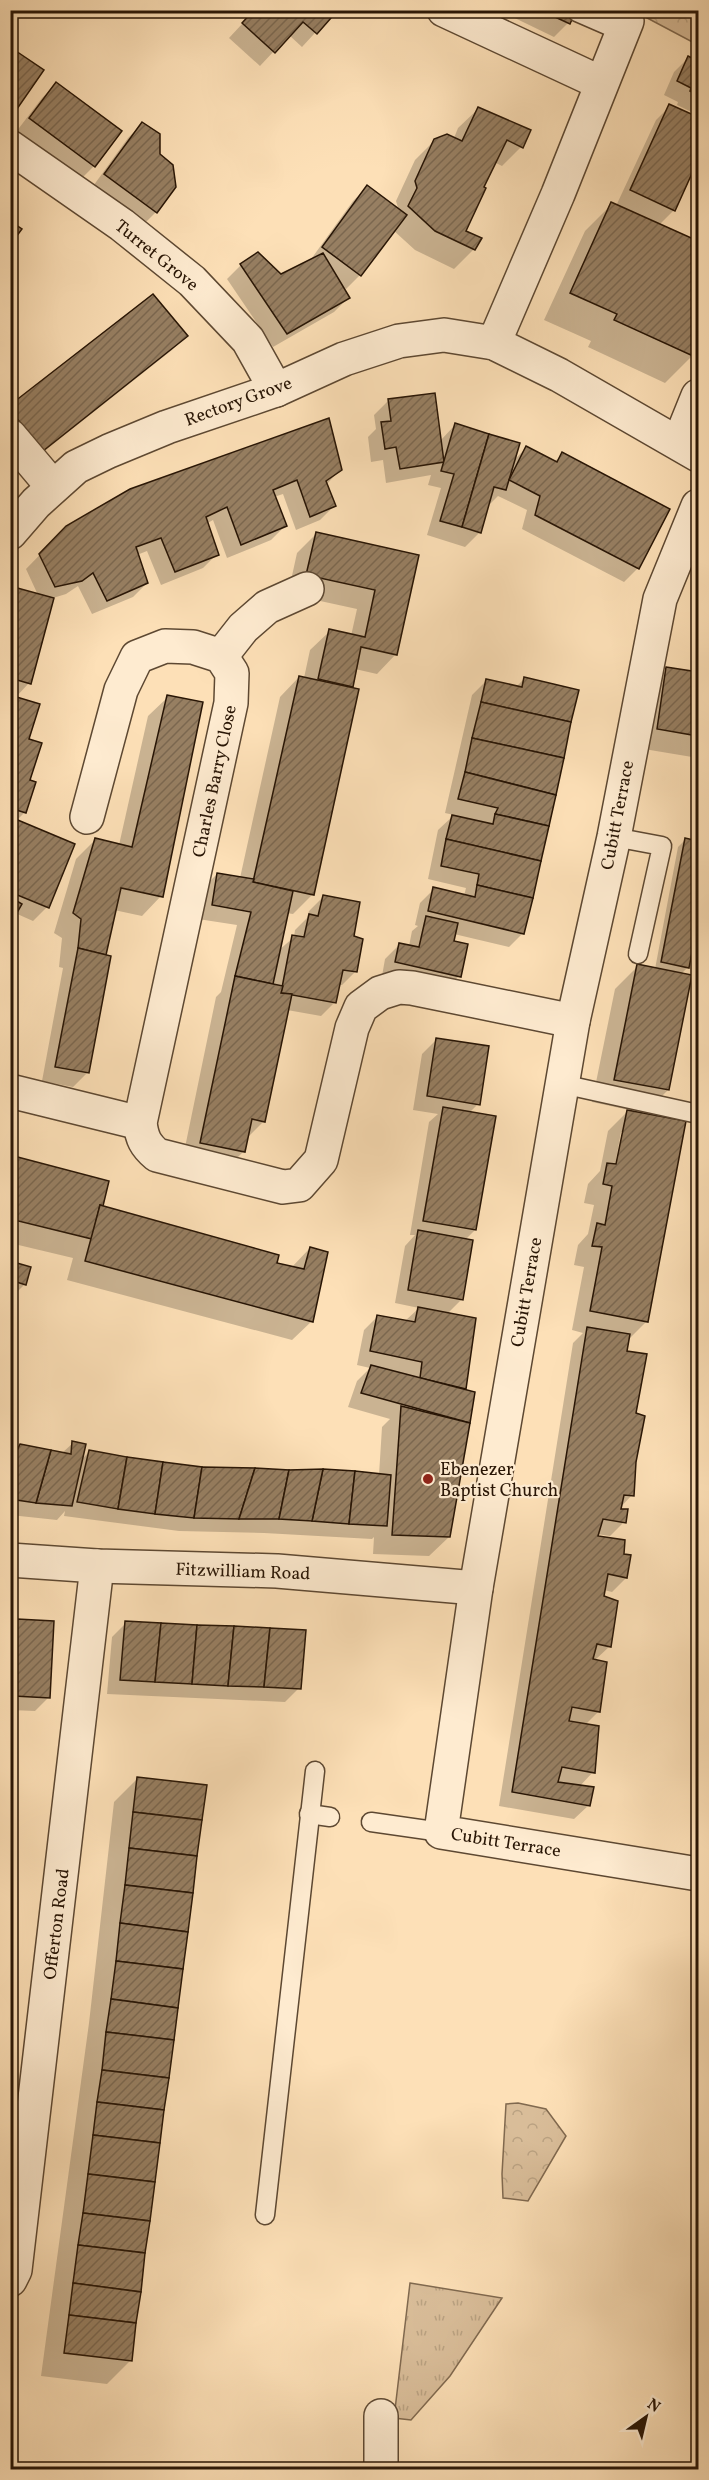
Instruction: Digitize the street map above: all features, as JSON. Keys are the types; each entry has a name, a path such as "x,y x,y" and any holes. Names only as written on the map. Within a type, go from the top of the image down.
{"street":[{"path":"444,10 601,82"},
{"path":"494,343 558,194 625,27"},
{"name":"Turret Grove","path":"10,147 122,225 192,281 249,340 276,390"},
{"name":"Rectory Grove","path":"10,533 24,515 76,467 109,451 167,427 276,390 344,359 399,341 444,335 494,343 559,375 689,449"},
{"path":"689,449 699,396"},
{"path":"10,436 53,487"},
{"name":"Cubitt Terrace","path":"699,506 660,599 614,837 573,1021 476,1588 441,1832 699,1874"},
{"path":"87,817 121,690 137,657 165,645 193,647 221,656 243,628 267,608 307,589"},
{"name":"Charles Barry Close","path":"140,1123 231,703 232,673 221,656"},
{"path":"10,1091 140,1123 142,1137 147,1147 157,1155 283,1187 299,1185 321,1160 352,1028 361,1007 380,993 399,987 412,988 573,1021"},
{"name":"Fitzwilliam Road","path":"10,1560 97,1566 277,1570 476,1588"},
{"name":"Offerton Road","path":"10,2280 15,2270 97,1566"},
{"path":"381,2416 381,2469"}],"lane":[{"path":"583,13 625,27"},
{"path":"614,837 662,846 638,954"},
{"path":"562,1084 699,1114"},
{"path":"265,2215 315,1771"},
{"path":"309,1814 330,1817"},
{"path":"371,1822 441,1832"}],"green space":[{"path":"634,11 698,11 698,45"},
{"path":"518,2103 546,2109 566,2136 528,2201 503,2198 506,2104"},
{"path":"410,2283 502,2298 450,2376 411,2420 394,2418"}],"building":[{"path":"254,10 338,10 317,34 303,22 275,53 242,23"},
{"path":"540,10 576,10 570,24"},
{"path":"10,47 44,70 17,109 10,104"},
{"path":"688,56 698,61 698,95 690,91 691,88 677,81"},
{"path":"56,82 122,131 95,167 29,118"},
{"path":"669,104 698,117 698,160 675,211 630,190"},
{"path":"478,107 531,130 523,148 507,140 484,187 486,188 466,231 482,238 475,250 435,231 408,206 417,188 415,181 434,139 447,134 462,141"},
{"path":"142,122 160,134 160,154 173,165 176,187 157,213 104,174"},
{"path":"367,185 407,215 361,276 322,247"},
{"path":"611,202 698,241 698,344 693,356 614,320 617,314 570,293"},
{"path":"10,221 22,229 10,245"},
{"path":"258,252 281,274 323,253 350,298 287,334 240,264"},
{"path":"153,294 188,336 43,451 10,410 10,405"},
{"path":"435,393 444,462 400,469 396,447 385,449 381,422 391,421 388,399"},
{"path":"329,418 342,470 326,481 336,506 310,517 297,480 273,490 287,526 241,545 227,507 206,517 219,555 175,572 161,538 136,547 148,583 107,601 93,573 82,581 55,587 39,554 66,526 130,489"},
{"path":"455,423 489,434 462,527 440,521 454,474 441,471"},
{"path":"489,434 520,443 506,490 494,487 481,533 462,527"},
{"path":"526,446 557,462 562,452 670,509 639,569 535,515 540,496 509,480"},
{"path":"316,532 419,555 397,655 361,647 353,687 318,679 329,629 365,637 375,590 306,575"},
{"path":"10,586 54,598 31,684 10,678"},
{"path":"666,667 698,672 698,736 657,729"},
{"path":"299,676 359,689 314,895 253,882"},
{"path":"524,677 579,690 571,722 481,702 486,679 522,687"},
{"path":"10,695 40,704 29,739 42,743 30,780 36,782 26,813 10,808"},
{"path":"167,695 203,702 163,897 121,888 106,955 78,948 81,919 73,913 95,838 132,847"},
{"path":"481,702 571,722 564,758 472,738"},
{"path":"472,738 564,758 556,795 465,772"},
{"path":"465,772 556,795 549,826 495,814 498,808 458,799"},
{"path":"495,814 549,826 541,861 446,839 452,815 493,824"},
{"path":"13,818 75,844 49,908 10,892 10,825"},
{"path":"685,838 698,841 698,921 689,968 661,962"},
{"path":"446,839 541,861 533,898 477,885 479,874 441,866"},
{"path":"217,873 254,879 253,882 293,891 273,984 235,976 251,912 212,905"},
{"path":"477,885 533,898 524,934 428,911 433,887 475,897"},
{"path":"323,895 360,902 354,936 363,939 357,972 343,970 336,1003 281,993 292,935 304,937 309,914 318,916"},
{"path":"10,897 22,904 14,918 10,917"},
{"path":"426,916 458,923 454,941 468,944 461,977 395,962 399,943 419,947"},
{"path":"78,948 111,956 89,1073 55,1067"},
{"path":"637,964 692,975 669,1090 614,1080"},
{"path":"235,976 283,986 281,993 292,994 265,1122 252,1119 245,1152 200,1143"},
{"path":"436,1038 489,1046 480,1105 427,1096"},
{"path":"443,1107 496,1116 476,1230 423,1221"},
{"path":"627,1110 686,1121 648,1322 590,1311 602,1247 592,1246 597,1223 605,1225 612,1186 603,1184 607,1163 616,1164"},
{"path":"10,1155 109,1181 103,1206 100,1205 92,1239 10,1219"},
{"path":"100,1205 279,1255 277,1263 304,1269 310,1247 328,1252 313,1322 85,1261"},
{"path":"418,1230 473,1240 463,1300 408,1290"},
{"path":"10,1261 31,1267 26,1285 10,1280"},
{"path":"418,1307 476,1318 466,1389 420,1378 422,1362 370,1351 377,1315 415,1322"},
{"path":"587,1327 630,1334 627,1351 647,1354 636,1413 645,1416 636,1462 634,1496 624,1495 621,1509 628,1509 626,1523 603,1519 598,1536 625,1540 624,1554 631,1555 627,1578 608,1574 604,1596 618,1601 611,1647 597,1644 593,1659 607,1662 600,1712 572,1707 569,1721 599,1726 595,1773 562,1767 558,1782 594,1787 590,1806 512,1792"},
{"path":"371,1365 475,1392 470,1423 361,1393"},
{"name":"Ebenezer Baptist Church","path":"401,1406 470,1423 450,1537 392,1535"},
{"path":"72,1441 86,1444 72,1506 36,1503 51,1450 71,1454"},
{"path":"20,1444 51,1450 36,1503 10,1499 10,1466"},
{"path":"89,1450 127,1457 118,1509 77,1502"},
{"path":"127,1457 163,1462 155,1514 118,1509"},
{"path":"163,1462 202,1467 194,1518 155,1514"},
{"path":"202,1467 255,1468 239,1519 194,1518"},
{"path":"255,1468 289,1470 279,1519 239,1519"},
{"path":"323,1469 355,1471 349,1524 312,1521"},
{"path":"323,1469 312,1521 279,1519 289,1470"},
{"path":"355,1471 391,1475 387,1526 349,1524"},
{"path":"10,1619 17,1619 14,1696 10,1696"},
{"path":"17,1619 54,1621 50,1698 14,1696"},
{"path":"125,1621 161,1623 155,1682 120,1680"},
{"path":"161,1623 197,1625 192,1684 155,1682"},
{"path":"197,1625 234,1626 228,1686 192,1684"},
{"path":"234,1626 270,1628 264,1687 228,1686"},
{"path":"270,1628 306,1630 301,1689 264,1687"},
{"path":"137,1777 207,1785 202,1820 133,1812"},
{"path":"10,1810 17,1811 11,1847 10,1847"},
{"path":"133,1812 202,1820 197,1856 129,1848"},
{"path":"129,1848 197,1856 193,1893 125,1885"},
{"path":"125,1885 193,1893 188,1932 120,1923"},
{"path":"120,1923 188,1932 183,1969 116,1961"},
{"path":"116,1961 183,1969 178,2008 111,1999"},
{"path":"111,1999 178,2008 174,2040 106,2032"},
{"path":"106,2032 174,2040 169,2078 102,2070"},
{"path":"102,2070 169,2078 164,2110 97,2102"},
{"path":"97,2102 164,2110 160,2143 93,2135"},
{"path":"93,2135 160,2143 155,2182 88,2174"},
{"path":"88,2174 155,2182 150,2221 83,2213"},
{"path":"83,2213 150,2221 145,2253 78,2245"},
{"path":"78,2245 145,2253 141,2292 73,2283"},
{"path":"73,2283 141,2292 136,2323 69,2315"},
{"path":"69,2315 136,2323 132,2361 64,2353"}],"place":[{"name":"Ebenezer Baptist Church","path":"428,1479"}]}
